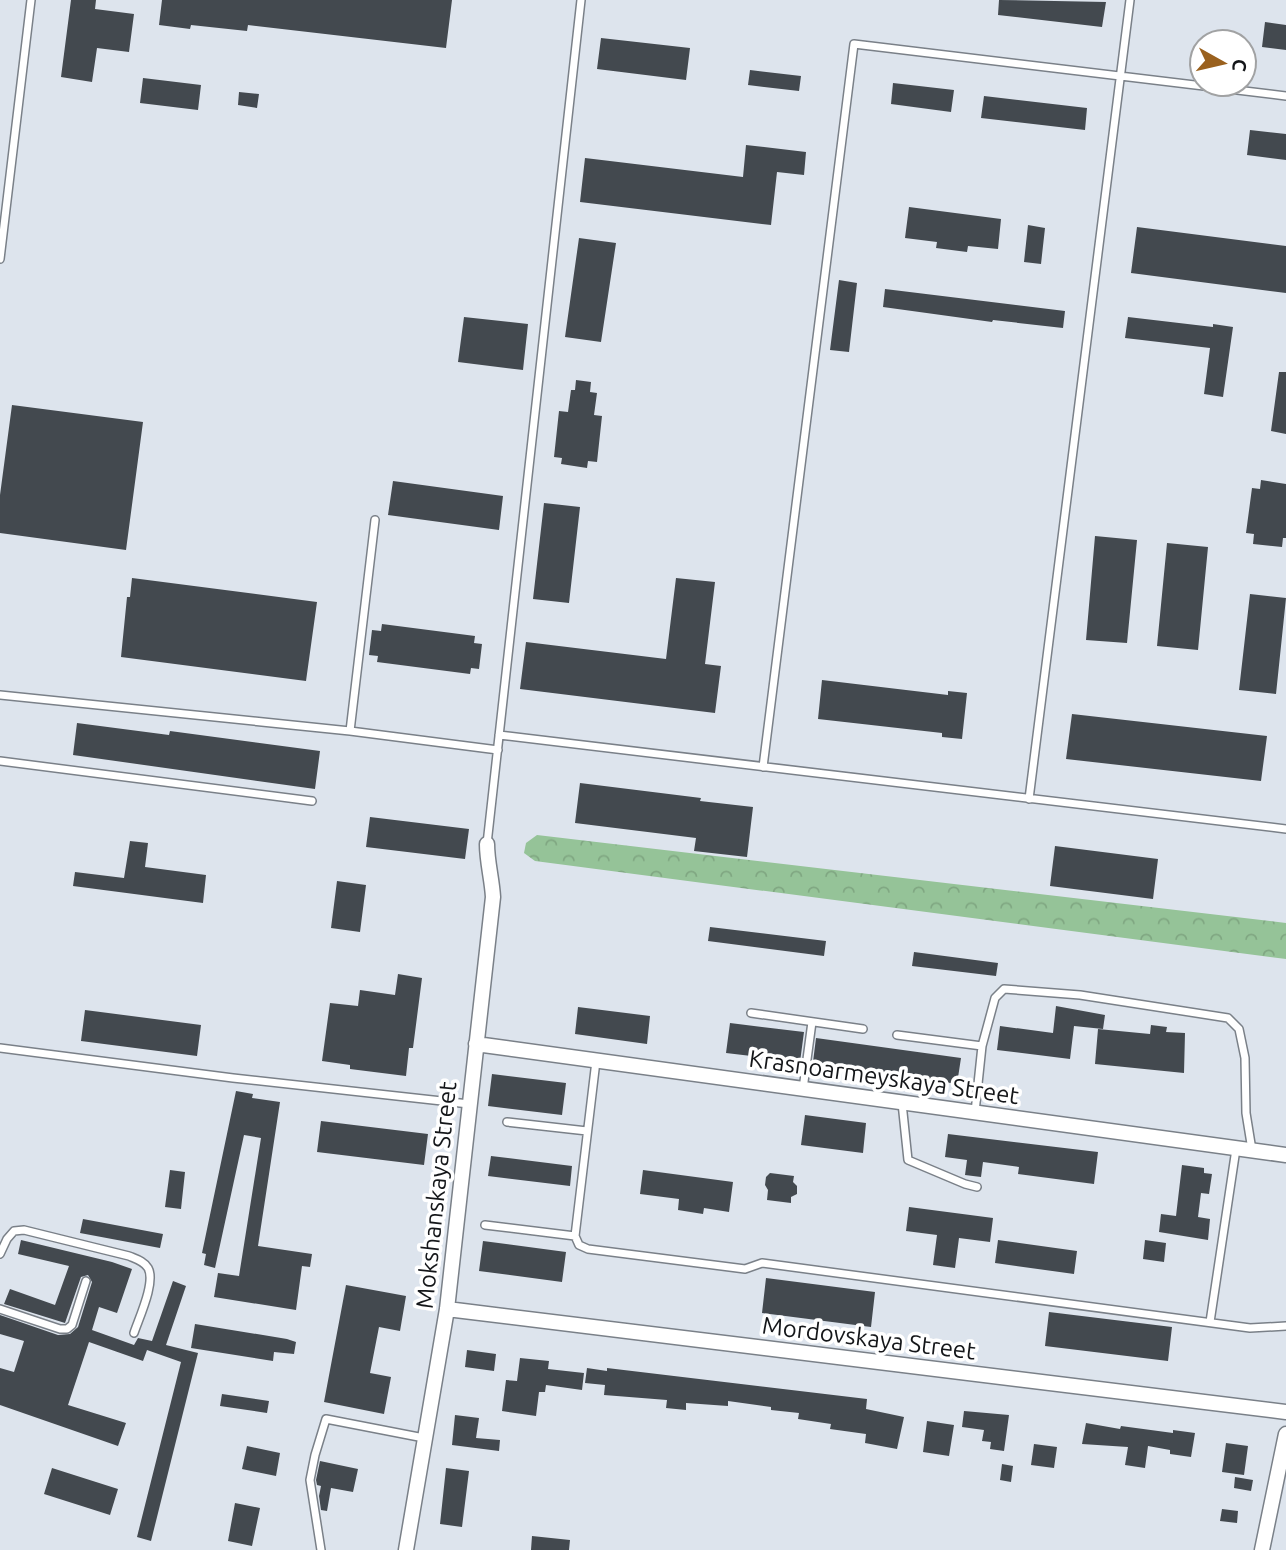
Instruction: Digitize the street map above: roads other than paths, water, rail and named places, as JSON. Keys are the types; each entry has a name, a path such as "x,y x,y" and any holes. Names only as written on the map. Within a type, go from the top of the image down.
{"street":[{"name":"Mokshanskaya Street","path":"406,1550 447,1309 493,897 487,844"},
{"name":"Krasnoarmeyskaya Street","path":"476,1044 1286,1155"},
{"name":"Mordovskaya Street","path":"447,1309 1286,1412"},
{"path":"1262,1550 1286,1434"}],"lane":[{"path":"0,259 31,0"},
{"path":"487,844 581,0"},
{"path":"1030,799 1130,0"},
{"path":"763,767 854,44 1286,96"},
{"path":"350,731 375,520"},
{"path":"0,695 350,731 498,750"},
{"path":"499,735 1286,830"},
{"path":"0,761 312,801"},
{"path":"975,1112 982,1046 995,998 1004,989 1080,995 1228,1018 1239,1029 1243,1048 1246,1113 1252,1150"},
{"path":"751,1013 863,1029"},
{"path":"803,1089 813,1022"},
{"path":"897,1035 982,1046"},
{"path":"0,1048 469,1104"},
{"path":"596,1060 575,1236 579,1245 588,1249 745,1269 762,1263 1250,1328 1286,1326"},
{"path":"902,1102 908,1160 965,1184 977,1186"},
{"path":"508,1122 587,1131"},
{"path":"1210,1322 1236,1148"},
{"path":"485,1225 575,1236"},
{"path":"0,1254 14,1231 24,1230 142,1261 149,1269 151,1280 134,1333"},
{"path":"0,1309 67,1329 72,1325 86,1280"},
{"path":"321,1550 310,1480 326,1419 425,1438"}]}
